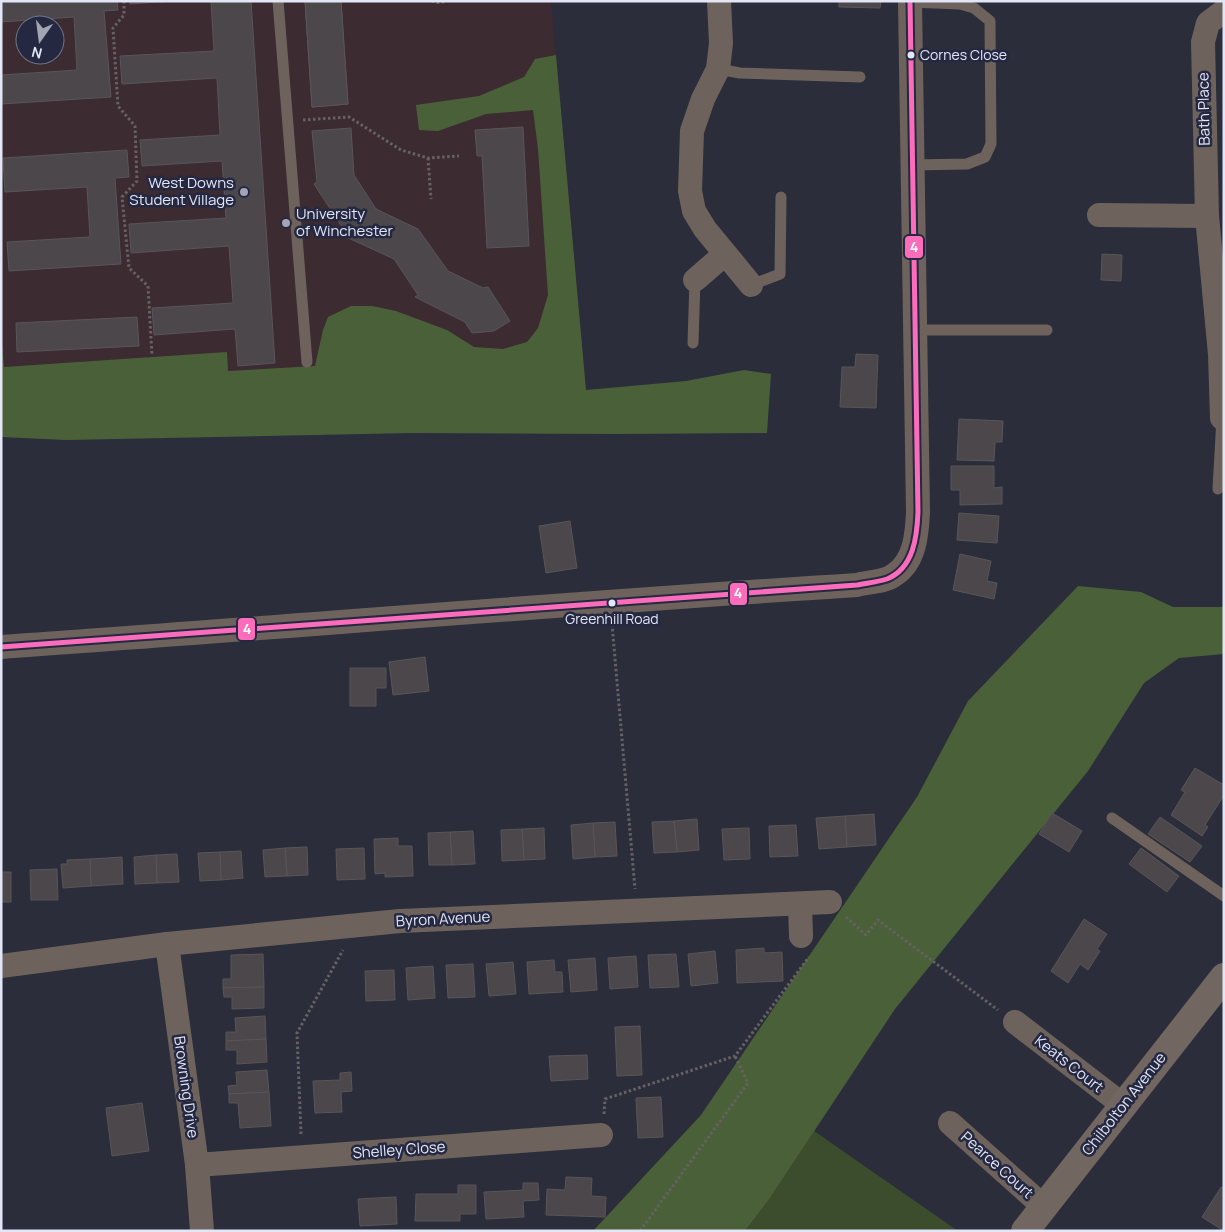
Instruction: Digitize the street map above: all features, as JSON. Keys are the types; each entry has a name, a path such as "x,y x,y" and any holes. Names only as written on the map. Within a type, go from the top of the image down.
{"main road":[{"name":"Chilbolton Avenue","path":"1025,1231 1224,977"}],"street":[{"path":"719,1 721,43 718,69 703,99 692,131 690,191 694,211 705,229 751,284"},
{"path":"1,648 610,601 857,585 894,576 909,558 917,531 910,2"},
{"name":"Bath Place","path":"1222,418 1220,354 1207,216 1203,42 1208,23 1224,11"},
{"path":"1098,215 1207,216"},
{"path":"695,280 725,254"},
{"name":"Byron Avenue","path":"1,966 166,944 400,921 830,902"},
{"path":"800,904 801,936"},
{"name":"Browning Drive","path":"166,944 197,1165 202,1231"},
{"name":"Keats Court","path":"1015,1022 1123,1105"},
{"name":"Pearce Court","path":"950,1123 1044,1206"},
{"name":"Shelley Close","path":"197,1165 601,1135"}],"lane":[{"path":"278,1 307,362"},
{"path":"910,2 960,4 974,8 990,21 992,144 985,157 968,164 912,166"},
{"path":"718,69 740,73 860,77"},
{"path":"751,284 780,274 781,197"},
{"path":"693,343 695,280"},
{"path":"914,330 1047,330"},
{"path":"1218,489 1222,418"},
{"path":"1112,818 1224,896"}],"path":[{"path":"124,1 124,15 113,28 118,106 135,126 137,181 122,197 129,268 148,286 152,356"},
{"path":"432,1 446,1"},
{"path":"287,121 349,117 401,150 428,158 459,156"},
{"path":"428,158 431,199"},
{"path":"610,601 636,911"},
{"path":"830,902 866,935 878,920 1015,1022"},
{"path":"302,1158 297,1033 357,925"},
{"path":"601,1135 605,1099 736,1056 811,954 801,936"},
{"path":"640,1231 748,1083 736,1056"}],"shaded area":[{"name":"University of Winchester","path":"1,1 551,1 586,391 1,408"}],"green space":[{"path":"556,55 586,390 686,381 744,370 771,374 767,433 412,433 66,440 1,437 1,333 4,367 227,352 228,371 315,366 328,317 351,306 372,306 396,311 447,330 474,347 503,349 527,342 538,328 548,295 538,149 533,110 486,114 438,131 419,130 416,105 479,96 524,77 535,59"},
{"path":"1078,586 1141,592 1173,607 1224,607 1224,654 1179,658 1144,683 1088,771 895,1009 768,1201 745,1231 593,1231 701,1115 917,797 968,701"},
{"path":"814,1131 958,1231 745,1231 768,1201"}],"building":[{"path":"1,1 117,1 118,10 104,11 111,97 1,104 1,75 77,70 74,17 65,18 65,15 15,15 15,21 1,22"},
{"path":"130,1 174,1 130,4"},
{"name":"West Downs Student Village","path":"211,1 251,1 275,363 238,366 235,329 154,335 152,308 233,303 229,246 131,253 129,224 226,218 222,161 142,166 140,140 220,135 217,78 122,84 120,56 214,51"},
{"path":"305,1 341,1 348,104 312,107"},
{"path":"305,1 341,1 348,104 312,107"},
{"path":"839,1 881,1 880,8 839,7"},
{"path":"523,127 529,246 487,248 482,156 477,156 475,130"},
{"path":"351,128 354,175 376,209 418,229 448,271 483,288 488,287 510,321 494,331 472,333 465,322 415,297 418,295 394,259 344,236 346,233 314,184 317,182 312,131"},
{"name":"West Downs Student Village","path":"127,150 129,177 115,178 121,264 9,271 7,242 90,237 87,187 5,192 3,158"},
{"path":"1102,254 1122,255 1121,281 1101,280"},
{"path":"137,317 139,346 17,352 16,323"},
{"path":"856,354 878,355 876,408 840,407 842,367 855,367"},
{"path":"959,419 1003,421 1002,442 995,442 994,461 957,460"},
{"path":"951,466 994,466 994,488 1002,487 1002,504 960,505 960,490 951,490"},
{"path":"959,513 999,516 997,543 957,540"},
{"path":"570,521 577,568 546,573 539,526"},
{"path":"960,554 991,561 987,581 997,583 994,599 953,590"},
{"path":"425,657 429,691 393,695 389,662"},
{"path":"350,668 386,668 386,688 376,688 376,706 350,706"},
{"path":"1195,768 1224,785 1224,795 1205,825 1208,827 1202,836 1171,815 1185,792 1181,790"},
{"path":"1052,813 1082,831 1069,852 1039,834"},
{"path":"874,814 876,845 847,847 845,816"},
{"path":"845,816 847,847 819,849 816,818"},
{"path":"1160,817 1202,846 1190,862 1148,834"},
{"path":"697,819 699,850 677,852 674,821"},
{"path":"674,821 677,852 654,853 652,822"},
{"path":"615,822 617,856 595,857 593,823"},
{"path":"593,823 595,857 573,859 571,825"},
{"path":"796,825 798,856 770,857 769,826"},
{"path":"544,828 545,859 524,860 522,829"},
{"path":"749,828 750,859 724,860 722,829"},
{"path":"522,829 524,860 502,861 501,830"},
{"path":"473,831 475,864 452,865 450,832"},
{"path":"450,832 452,865 429,865 428,833"},
{"path":"398,838 398,846 412,846 413,876 385,877 385,873 375,874 374,839"},
{"path":"307,847 308,875 287,876 285,848"},
{"path":"285,848 287,876 265,877 263,850"},
{"path":"364,848 365,879 337,880 336,849"},
{"path":"1141,848 1179,876 1167,892 1129,864"},
{"path":"241,851 243,878 221,880 220,852"},
{"path":"220,852 221,880 200,881 198,853"},
{"path":"177,854 179,882 157,883 156,855"},
{"path":"156,855 157,883 135,884 134,857"},
{"path":"122,857 123,884 91,886 90,859"},
{"path":"90,859 91,886 63,888 61,864 67,864 67,860"},
{"path":"57,869 58,900 31,900 30,870"},
{"path":"1,872 11,872 11,902 1,902"},
{"path":"1084,919 1107,934 1097,949 1100,951 1088,970 1080,964 1068,983 1051,971"},
{"path":"764,948 764,953 782,952 783,981 737,983 736,950"},
{"path":"715,951 718,983 691,986 688,954"},
{"path":"263,954 264,987 223,988 223,979 231,979 231,955"},
{"path":"676,954 679,987 650,988 648,955"},
{"path":"636,956 638,987 610,989 608,958"},
{"path":"595,958 597,990 571,992 568,960"},
{"path":"554,960 555,972 562,972 563,992 529,994 527,962"},
{"path":"513,962 516,994 489,996 486,964"},
{"path":"473,964 475,997 448,998 446,965"},
{"path":"433,966 435,998 408,1000 406,968"},
{"path":"394,970 395,1000 366,1001 365,971"},
{"path":"264,987 264,1008 232,1009 232,997 224,997 223,988"},
{"path":"265,1016 266,1039 226,1041 226,1032 236,1032 235,1018"},
{"path":"640,1026 642,1075 617,1076 615,1027"},
{"path":"266,1039 267,1062 237,1064 237,1050 226,1050 226,1041"},
{"path":"587,1055 588,1079 551,1081 549,1056"},
{"path":"267,1070 269,1092 229,1094 228,1086 237,1085 236,1072"},
{"path":"351,1072 352,1091 341,1092 342,1112 315,1113 313,1081 340,1080 340,1073"},
{"path":"269,1092 271,1126 240,1128 238,1103 229,1103 229,1094"},
{"path":"661,1097 663,1137 638,1138 636,1098"},
{"path":"142,1103 149,1151 112,1156 106,1108"},
{"path":"566,1177 592,1178 591,1196 606,1197 605,1217 546,1215 547,1189 565,1190"},
{"path":"523,1183 538,1183 539,1200 523,1201 524,1217 486,1219 484,1192 523,1190"},
{"path":"458,1185 476,1185 476,1214 460,1214 460,1221 415,1221 416,1194 458,1194"},
{"path":"1221,1187 1224,1188 1224,1231 1202,1217"},
{"path":"396,1197 397,1224 360,1226 358,1199"}],"transit line":[{"name":"4","path":"1,647 857,585 884,580 896,574 903,567 912,550 917,531 918,512 910,1"}],"place":[{"name":"Cornes Close","path":"911,55"},
{"name":"West Downs Student Village","path":"244,192"},
{"name":"University of Winchester","path":"286,223"},
{"name":"Greenhill Road","path":"612,603"}]}
